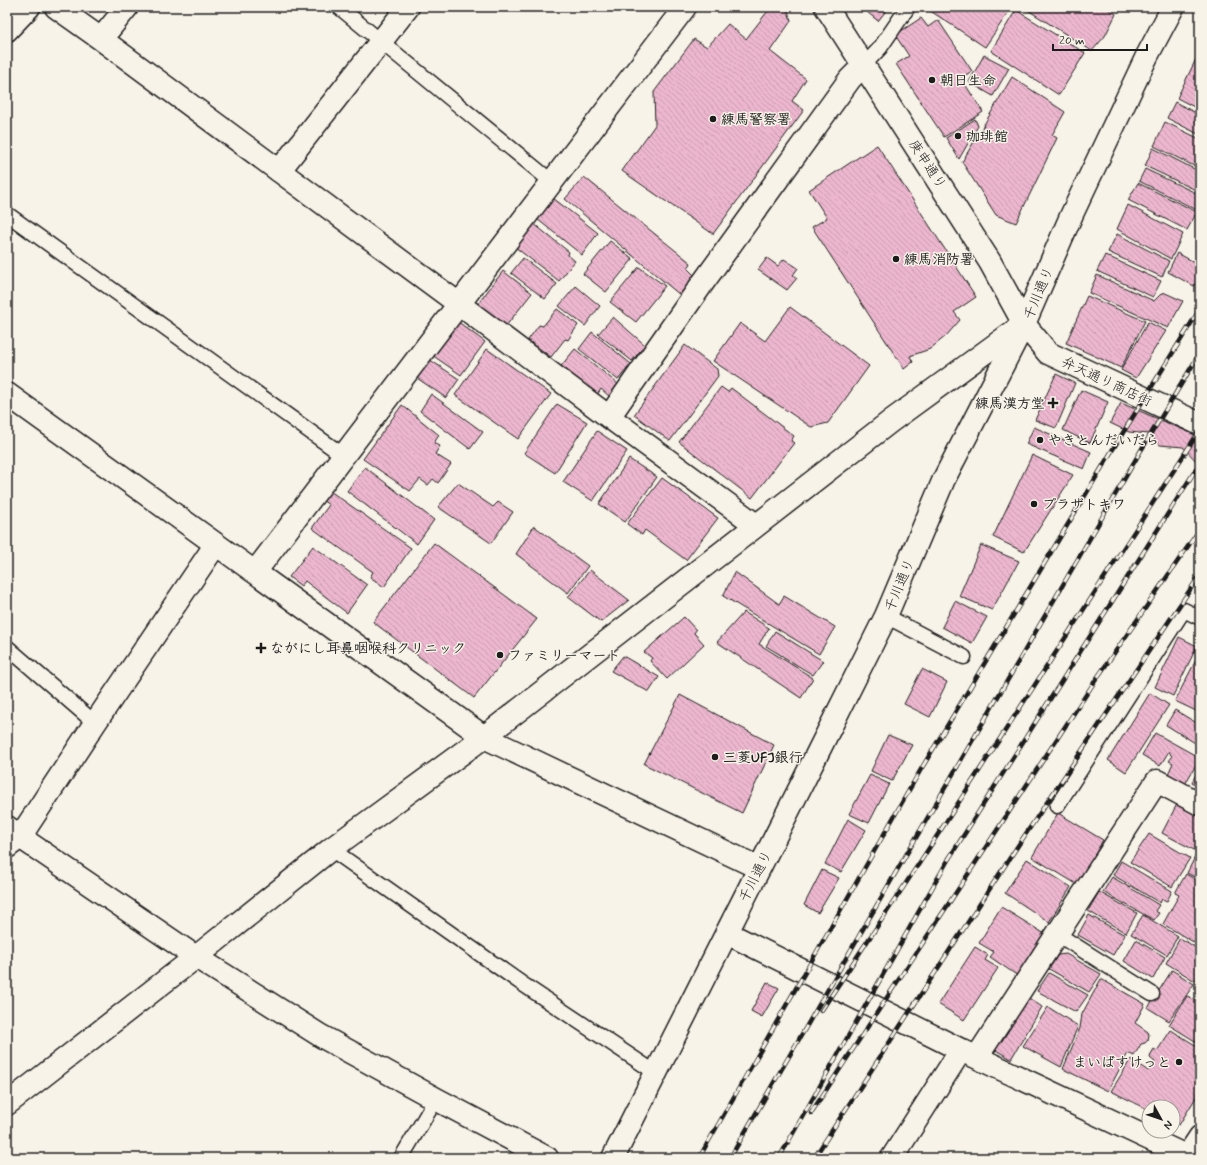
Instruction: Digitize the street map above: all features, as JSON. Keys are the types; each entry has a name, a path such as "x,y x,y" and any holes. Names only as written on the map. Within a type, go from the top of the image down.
{"street":[{"path":"7,30 28,7"},
{"path":"56,7 102,39 756,526"},
{"path":"102,39 127,7"},
{"path":"279,171 408,7"},
{"path":"255,572 685,7"},
{"name":"庚申通り","path":"826,7 990,262 1024,324"},
{"name":"千川通り","path":"613,1158 886,616 944,479 1024,324 1072,214 1172,7"},
{"path":"609,417 702,284 850,79 864,65"},
{"path":"7,1104 196,957 331,849 484,738 891,421 1024,324"},
{"name":"弁天通り商店街","path":"1024,324 1048,352 1200,424"},
{"path":"7,394 484,738 759,868"},
{"path":"216,544 94,723 11,837 321,1036 547,1158"},
{"path":"892,1158 1057,934 1157,781 1200,804"},
{"path":"727,933 969,1053 1188,1158 1200,1137"}],"lane":[{"path":"339,7 552,182"},
{"path":"864,65 880,48 908,7"},
{"path":"7,214 344,456"},
{"path":"1057,806 1184,610 1200,618"},
{"path":"886,616 964,657"},
{"path":"7,648 94,723"},
{"path":"331,849 521,983 656,1073"},
{"path":"1057,934 1152,994"},
{"path":"401,1158 436,1099"}],"building":[{"path":"771,7 783,7 788,11 791,21 770,51 806,79 792,101 804,110 713,234 622,171 655,125 654,92 694,39 707,47 728,24 746,39"},
{"path":"863,7 889,7 878,21"},
{"path":"931,7 1012,7 985,47 929,10"},
{"path":"1023,7 1106,7 1116,14 1105,36 1092,51"},
{"path":"1016,10 1085,53 1059,95 991,51"},
{"path":"921,18 928,27 938,20 972,71 961,78 983,112 944,137 896,64 909,56 895,35"},
{"path":"1200,53 1200,110 1177,98"},
{"path":"984,55 1009,68 993,96 969,82"},
{"path":"1012,77 1065,112 1052,135 1057,138 1016,223 996,215 962,162"},
{"path":"1175,102 1200,115 1200,135 1167,118"},
{"path":"975,119 978,126 959,159 946,138"},
{"path":"1165,122 1200,139 1200,169 1154,146"},
{"path":"877,145 976,297 954,312 960,320 946,336 930,349 910,356 913,362 904,369 812,227 827,218 809,190"},
{"path":"1153,148 1200,172 1200,192 1145,166"},
{"path":"1145,169 1200,195 1200,204 1197,210 1139,181"},
{"path":"584,177 691,263 688,269 695,276 680,295 565,199"},
{"path":"1138,183 1197,212 1187,230 1128,200"},
{"path":"553,198 598,233 582,255 537,219"},
{"path":"1128,205 1183,234 1171,259 1117,229"},
{"path":"534,224 569,252 568,255 575,261 559,281 515,247"},
{"path":"1117,234 1169,261 1162,277 1108,252"},
{"path":"610,241 633,259 606,292 583,274"},
{"path":"1177,253 1200,265 1200,276 1194,286 1168,272"},
{"path":"1105,255 1161,281 1153,297 1097,271"},
{"path":"523,258 557,284 545,299 511,273"},
{"path":"767,258 778,266 784,259 798,268 793,275 797,278 787,290 758,270"},
{"path":"639,267 665,286 636,322 610,302"},
{"path":"503,271 532,293 506,326 477,305"},
{"path":"1097,275 1154,301 1163,292 1183,301 1168,328 1089,293"},
{"path":"576,286 600,306 585,326 559,306"},
{"path":"1087,296 1145,321 1121,368 1066,343"},
{"path":"790,307 869,366 828,423 811,427 713,361 740,323 765,341"},
{"path":"557,309 578,325 568,340 565,339 551,357 528,340 539,325 543,326"},
{"path":"613,317 645,345 632,361 598,334"},
{"path":"457,321 485,342 461,375 432,355"},
{"path":"1148,322 1166,331 1136,378 1121,370"},
{"path":"592,332 631,364 618,380 579,349"},
{"path":"685,345 717,369 718,376 670,441 634,415"},
{"path":"487,349 551,394 518,439 455,395"},
{"path":"575,349 618,384 609,396 601,389 597,395 561,366"},
{"path":"427,358 459,379 446,398 414,376"},
{"path":"1056,374 1075,383 1056,428 1035,420"},
{"path":"721,387 728,392 731,388 794,436 791,441 794,443 752,498 679,442"},
{"path":"1081,390 1108,402 1090,443 1063,430"},
{"path":"431,394 483,432 470,449 420,411"},
{"path":"1121,403 1200,437 1200,463 1198,463 1183,447 1160,445 1149,434 1129,432 1110,423"},
{"path":"557,404 587,422 555,473 524,453"},
{"path":"402,405 439,435 434,443 440,446 435,454 451,464 438,483 433,479 428,485 420,479 410,491 363,459"},
{"path":"1034,427 1091,452 1084,469 1026,444"},
{"path":"597,431 627,451 593,501 563,482"},
{"path":"1032,455 1073,475 1024,552 993,537"},
{"path":"629,459 657,477 625,522 599,504"},
{"path":"365,467 434,520 417,544 347,491"},
{"path":"662,478 718,518 686,560 645,530 642,535 627,524"},
{"path":"458,483 493,507 498,502 513,512 491,543 438,507"},
{"path":"330,491 411,548 384,587 370,577 373,572 312,528 329,505 322,500"},
{"path":"534,526 588,566 568,593 516,554"},
{"path":"434,543 537,619 474,698 373,622"},
{"path":"981,545 1019,561 992,610 959,596"},
{"path":"313,546 367,585 347,613 305,581 301,586 289,577"},
{"path":"590,570 629,600 601,622 568,597"},
{"path":"735,572 779,604 784,596 835,627 819,654 723,596"},
{"path":"955,601 987,617 972,643 942,627"},
{"path":"744,612 769,628 759,644 813,678 801,698 717,642"},
{"path":"684,617 696,630 694,633 704,644 667,679 650,661 652,658 644,652"},
{"path":"775,631 823,661 813,675 766,646"},
{"path":"1179,637 1197,646 1173,696 1155,687"},
{"path":"1200,652 1200,704 1196,711 1175,701"},
{"path":"623,656 659,677 649,692 611,671"},
{"path":"922,669 947,682 930,717 904,704"},
{"path":"1150,693 1169,705 1126,772 1108,760"},
{"path":"680,695 774,745 742,813 644,764"},
{"path":"1175,710 1200,725 1200,746 1166,725"},
{"path":"1155,733 1200,758 1185,784 1168,774 1173,763 1169,761 1172,757 1169,751 1160,766 1142,755"},
{"path":"888,735 912,745 892,781 871,771"},
{"path":"1200,767 1200,787 1192,782"},
{"path":"870,775 889,784 869,823 849,814"},
{"path":"1177,804 1200,816 1200,843 1196,851 1162,833"},
{"path":"1058,813 1103,840 1078,885 1032,857"},
{"path":"848,819 866,830 841,872 825,864"},
{"path":"1149,834 1190,858 1172,887 1130,862"},
{"path":"1196,855 1200,857 1200,880 1187,873"},
{"path":"1027,859 1071,887 1049,922 1005,893"},
{"path":"1121,861 1172,891 1167,901 1162,899 1160,903 1113,875"},
{"path":"822,870 839,878 818,913 804,905"},
{"path":"1186,874 1200,882 1200,946 1163,924 1179,895 1175,893"},
{"path":"1112,877 1159,905 1155,911 1159,913 1154,920 1103,892"},
{"path":"1099,892 1137,913 1126,933 1088,911"},
{"path":"1001,907 1045,934 1018,976 990,957 994,952 979,943"},
{"path":"1089,915 1125,935 1113,955 1078,935"},
{"path":"1143,915 1178,936 1167,955 1131,934"},
{"path":"1180,938 1200,950 1200,973 1195,981 1166,963"},
{"path":"1136,940 1165,957 1153,979 1124,961"},
{"path":"975,947 988,955 985,960 998,968 964,1020 938,1004"},
{"path":"1066,954 1101,974 1089,992 1049,969 1058,955"},
{"path":"1172,970 1194,984 1169,1021 1148,1008"},
{"path":"1049,973 1088,995 1076,1012 1037,991"},
{"path":"1101,979 1145,1004 1135,1023 1148,1032 1149,1035 1148,1040 1141,1044 1134,1056 1128,1053 1108,1091 1063,1069 1080,1028 1082,1014"},
{"path":"767,982 779,988 762,1017 751,1011"},
{"path":"1026,996 1042,1007 1011,1059 994,1049"},
{"path":"1187,996 1198,1001 1200,997 1200,1044 1169,1025"},
{"path":"1048,1007 1078,1026 1061,1067 1023,1046"},
{"path":"1171,1030 1200,1048 1200,1091 1181,1122 1181,1099 1141,1099 1141,1106 1111,1091 1131,1059 1148,1071 1155,1062 1150,1058 1151,1054 1154,1049 1157,1051"}],"railway":[{"path":"699,1158 920,771 1116,444 1200,309"},
{"path":"730,1158 1140,452 1200,353"},
{"path":"821,1011 920,862 1200,430"},
{"path":"779,1158 948,860 1200,463"},
{"path":"811,1113 1097,678 1200,529"},
{"path":"814,1158 1019,844 1200,575"}],"place":[{"name":"朝日生命","path":"932,80"},
{"name":"練馬警察署","path":"713,119"},
{"name":"珈琲館","path":"958,136"},
{"name":"練馬消防署","path":"896,259"},
{"name":"練馬漢方堂","path":"1053,403"},
{"name":"やきとんだいだら","path":"1040,440"},
{"name":"プラザトキワ","path":"1034,504"},
{"name":"ながにし耳鼻咽喉科クリニック","path":"261,648"},
{"name":"ファミリーマート","path":"500,655"},
{"name":"三菱UFJ銀行","path":"715,757"},
{"name":"まいばすけっと","path":"1179,1062"}]}
